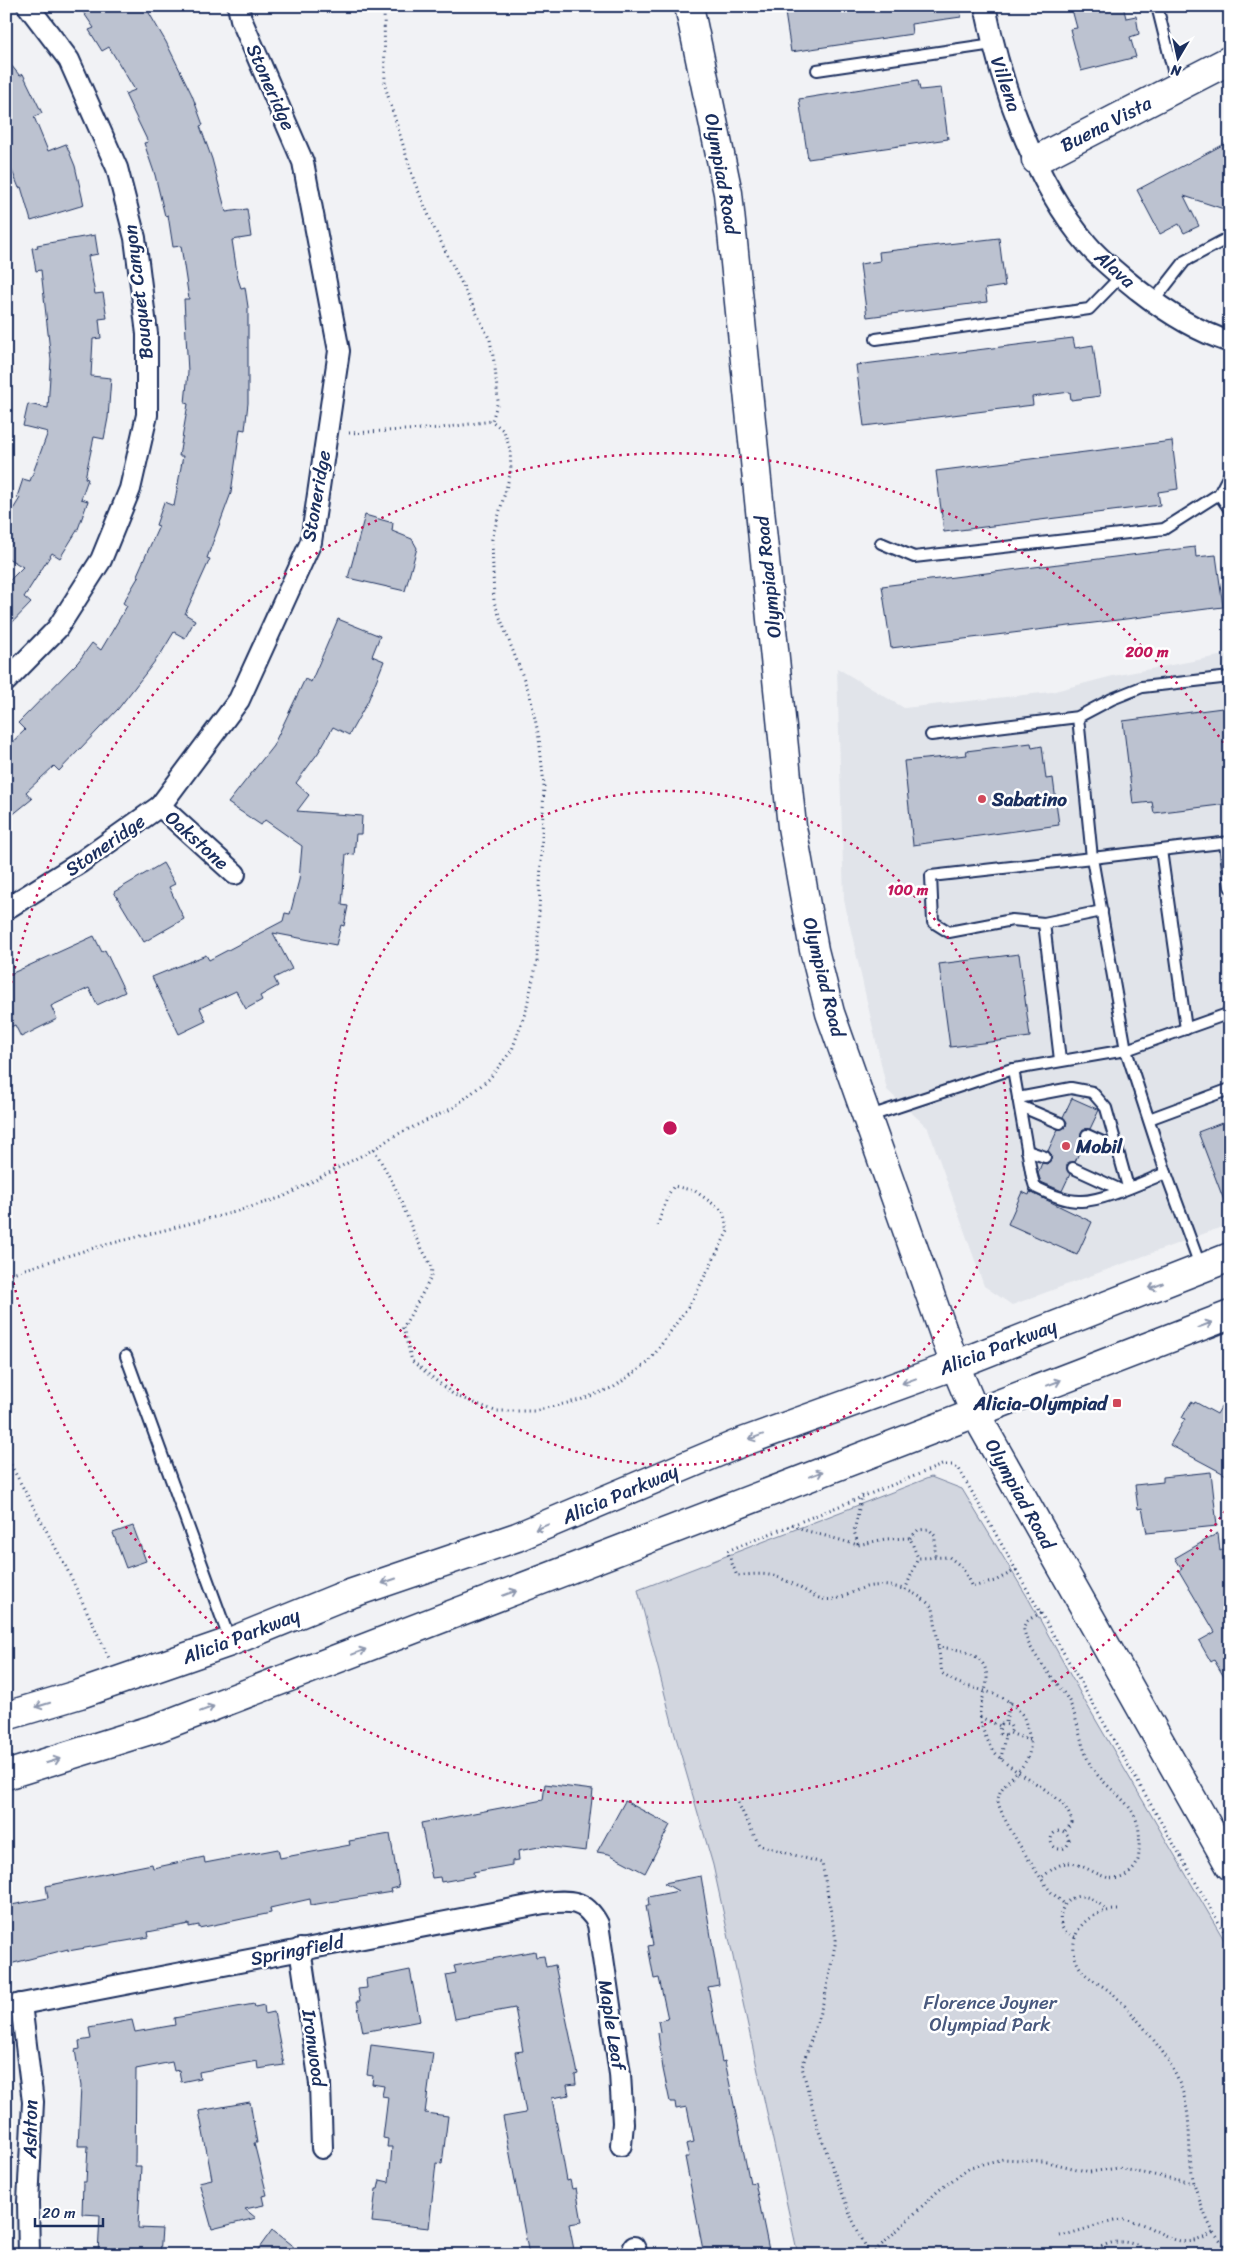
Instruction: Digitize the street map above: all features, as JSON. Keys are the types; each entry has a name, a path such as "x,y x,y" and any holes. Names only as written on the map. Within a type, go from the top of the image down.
{"main road":[{"name":"Olympiad Road","path":"689,6 728,193 792,827 814,950 830,1013 955,1364 975,1413 1230,1866"},
{"name":"Buena Vista","path":"1036,160 1230,60"},
{"name":"Alicia Parkway","path":"6,1716 120,1680 230,1642 338,1598 517,1537 740,1443 955,1364 1230,1257"},
{"path":"6,1775 157,1728 1230,1315"}],"street":[{"name":"Bouquet Canyon","path":"6,681 57,630 101,560 130,489 147,416 147,334 135,238 117,168 69,60 28,6"},
{"name":"Stoneridge","path":"6,909 81,862 160,806 239,700 311,542 339,351 303,162 241,19 238,6"},
{"name":"Villena","path":"985,6 993,44 1010,100 1036,160"},
{"name":"Alava","path":"1036,160 1060,206 1088,245 1121,276 1153,302 1210,336 1230,342"},
{"name":"Oakstone","path":"160,806 235,874"},
{"name":"Springfield","path":"14,2006 544,1903 574,1902 587,1908"},
{"name":"Maple Leaf","path":"587,1908 598,1924 620,2074 623,2115 621,2145"},
{"name":"Ironwood","path":"300,1949 320,2084 322,2148"},
{"name":"Ashton","path":"14,2006 32,2102 28,2202 29,2255"}],"lane":[{"path":"1157,6 1178,87"},
{"path":"817,70 993,44"},
{"path":"1153,302 1185,261 1230,237"},
{"path":"876,339 1089,309 1121,276"},
{"path":"881,543 914,557 1164,529 1219,494 1230,473"},
{"path":"1219,494 1230,510"},
{"path":"931,735 1078,718 1112,699 1142,687 1230,677"},
{"path":"1078,718 1092,858 1126,1050 1166,1173 1201,1268"},
{"path":"1102,911 1044,923 1012,920 949,932 933,922 931,876 1227,843 1230,888"},
{"path":"1161,850 1186,1029"},
{"path":"1044,923 1060,1060"},
{"path":"866,1118 1013,1069 1126,1050 1230,1013"},
{"path":"1013,1069 1035,1187 1056,1197 1082,1201 1166,1173"},
{"path":"1019,1102 1071,1088 1092,1092 1106,1108 1118,1149 1125,1188"},
{"path":"1149,1119 1230,1089"},
{"path":"1019,1102 1060,1124"},
{"path":"1087,1135 1118,1149"},
{"path":"1027,1151 1045,1157"},
{"path":"1072,1168 1125,1188"},
{"path":"126,1356 230,1642"}],"path":[{"path":"384,6 385,86 414,181 434,230 490,340 498,401 492,421"},
{"path":"326,434 441,428 492,421"},
{"path":"6,1275 90,1249 231,1213 283,1197 374,1149 394,1136 454,1108 489,1079 512,1050 526,1010 537,962 544,786 539,738 530,695 494,602 492,539 511,471 510,449 504,432 492,421"},
{"path":"374,1149 395,1186 416,1238 432,1267 431,1278 403,1328 412,1361 454,1395 495,1411 534,1411 580,1400 614,1387 649,1362 692,1301 728,1231 723,1211 694,1191 674,1186 668,1195 657,1227"},
{"path":"6,1456 85,1604 120,1680"},
{"path":"1065,1905 1041,1878 1014,1835 998,1802 1001,1789 1018,1773 1025,1762 1031,1741 1023,1715 999,1694 950,1681 942,1673 933,1608 915,1593 890,1586 867,1587 837,1599 822,1599 781,1578 763,1573 737,1576 727,1551 862,1495 942,1465 952,1465 959,1469 1230,1942"},
{"path":"858,1545 854,1531 862,1495"},
{"path":"792,1524 804,1530 858,1545 885,1539 910,1538 918,1530 929,1529 935,1536 935,1557"},
{"path":"905,1590 918,1558 910,1538"},
{"path":"918,1558 949,1557 962,1567 972,1587 994,1581 1016,1570"},
{"path":"1041,1612 1027,1621 1024,1629 1026,1637 1032,1649 1058,1683 1070,1703 1088,1759 1095,1772 1122,1797 1132,1810 1139,1824 1140,1845 1137,1864 1126,1875 1109,1878 1071,1863 1059,1865 1041,1878"},
{"path":"937,1647 962,1648 972,1654 982,1665 987,1678 980,1716 990,1746 1001,1760 1058,1800 1070,1813 1072,1823 1064,1832"},
{"path":"1000,1726 1006,1722 1010,1702"},
{"path":"980,1716 1000,1726"},
{"path":"1006,1722 1012,1730 1010,1733"},
{"path":"1000,1726 1000,1734 1010,1733 1031,1741"},
{"path":"1001,1760 1005,1735"},
{"path":"738,1803 760,1845 822,1863 836,1940 825,1998 802,2067 818,2130 852,2219 870,2255 938,2190 970,2166 1003,2159 1043,2161 1090,2172 1118,2168 1194,2183"},
{"path":"1058,1831 1064,1832 1068,1836 1068,1845 1060,1849 1054,1847 1051,1842 1053,1834 1058,1831"},
{"path":"1075,1937 1065,1931 1060,1922 1060,1914 1073,1897 1084,1895 1095,1898 1105,1909"},
{"path":"1118,1910 1105,1909 1090,1917 1075,1937 1074,1949 1077,1965 1094,1983 1103,1986 1114,1995 1158,2046 1175,2074 1186,2100 1194,2183 1199,2200 1214,2232 1229,2255"},
{"path":"1060,2236 1122,2220 1151,2228 1173,2241 1196,2241 1214,2232"},
{"path":"1089,2255 1099,2247 1112,2241 1124,2241 1137,2244 1152,2255"}],"shaded area":[{"path":"1230,654 1230,1224 1012,1305 984,1286 928,1128 887,1090 844,900 837,668 904,708 1051,692 1113,676"}],"green space":[{"name":"Florence Joyner Olympiad Park","path":"931,1477 962,1489 1028,1598 1083,1698 1230,1950 1230,2255 798,2255 713,1865 675,1734 638,1590"}],"building":[{"path":"79,6 145,6 166,42 192,95 203,125 200,126 212,159 226,212 247,209 251,237 232,240 238,279 241,288 245,287 248,307 248,403 245,430 240,429 231,493 207,558 210,559 185,614 195,620 185,638 174,632 162,652 118,709 59,771 54,766 26,792 32,799 6,820 6,748 25,730 18,723 78,662 92,643 101,650 127,606 123,603 139,576 137,575 159,526 156,525 164,502 174,506 183,456 179,456 188,404 185,403 188,372 184,299 189,299 181,246 173,247 168,215 165,216 155,175 144,143 148,142 125,94 135,90 109,47 102,51 89,30 94,28"},
{"path":"784,6 960,6 961,17 911,24 912,34 791,52"},
{"path":"1071,6 1123,6 1126,18 1136,16 1139,34 1130,37 1136,57 1081,71 1070,29 1077,28"},
{"path":"6,59 20,76 23,74 42,113 34,117 48,151 66,144 75,166 84,205 31,221 21,187 19,188 6,156"},
{"path":"918,80 920,90 941,88 948,139 808,159 799,99"},
{"path":"1230,141 1230,211 1184,196 1199,226 1184,233 1179,224 1160,234 1137,190"},
{"path":"95,235 98,254 88,256 95,294 103,293 107,318 99,319 101,338 93,339 91,376 111,378 108,418 104,439 94,437 85,478 88,479 81,499 88,501 78,529 60,558 52,553 24,597 31,603 6,629 6,580 8,582 23,567 6,557 6,521 20,498 17,497 23,479 30,481 48,432 23,426 28,404 48,408 51,360 41,270 36,271 32,248 38,247 37,245"},
{"path":"999,238 1005,286 985,289 987,302 867,317 860,264 880,261 879,252"},
{"path":"1073,338 1075,348 1093,345 1100,396 1071,400 1070,392 1032,397 1033,405 864,426 856,365"},
{"path":"1172,441 1178,489 1158,492 1160,505 944,532 936,471"},
{"path":"365,515 393,523 392,531 412,539 417,548 405,591 348,578"},
{"path":"1195,547 1196,557 1216,555 1223,607 891,648 882,586"},
{"path":"338,619 380,636 372,656 384,661 368,701 349,735 333,727 318,753 296,783 309,795 297,811 362,816 361,834 356,834 354,855 346,854 342,905 348,906 344,926 341,925 336,945 273,933 292,969 274,978 278,986 260,996 262,1000 246,1009 236,991 200,1008 206,1021 179,1034 152,977 206,955 209,960 283,921 285,913 290,914 299,880 302,846 265,820 261,825 228,803 273,746 305,679 311,682"},
{"path":"1230,707 1230,792 1226,792 1228,804 1154,813 1152,802 1133,804 1123,721"},
{"name":"Sabatino","path":"1031,743 1032,748 1042,746 1046,779 1053,778 1059,825 913,845 904,761 967,755 966,751"},
{"path":"163,863 175,884 169,887 184,919 144,942 114,892"},
{"path":"94,936 102,952 105,950 125,992 97,1005 89,988 51,1006 57,1019 21,1037 15,1025 6,1029 6,976"},
{"path":"1019,954 1030,1037 950,1047 939,964"},
{"name":"Mobil","path":"1072,1098 1099,1110 1090,1129 1083,1129 1081,1133 1081,1139 1084,1141 1075,1162 1069,1162 1067,1166 1070,1174 1062,1191 1041,1182 1038,1173 1042,1163 1047,1164 1051,1160 1052,1155 1048,1151 1058,1129 1066,1126 1067,1122 1063,1117"},
{"path":"1230,1120 1230,1210 1228,1211 1198,1132"},
{"path":"1022,1192 1029,1195 1030,1192 1092,1222 1077,1255 1008,1224"},
{"path":"1230,1392 1230,1477 1170,1445 1185,1419 1182,1418 1191,1402 1194,1404 1195,1402 1217,1414"},
{"path":"1211,1472 1217,1526 1147,1533 1142,1508 1138,1509 1135,1485 1163,1482 1163,1477"},
{"path":"133,1526 146,1561 126,1568 113,1533"},
{"path":"1218,1533 1220,1551 1230,1546 1230,1687 1214,1660 1211,1662 1199,1641 1215,1632 1179,1571 1182,1569 1175,1558"},
{"path":"545,1784 593,1790 586,1851 544,1846 518,1851 519,1860 512,1861 512,1865 473,1872 474,1876 441,1882 440,1877 432,1878 421,1823 543,1800"},
{"path":"625,1801 670,1825 645,1873 609,1854 597,1852"},
{"path":"390,1834 399,1887 391,1889 392,1892 311,1905 310,1899 270,1908 271,1913 199,1928 199,1925 189,1927 189,1924 148,1932 149,1937 68,1951 68,1949 6,1965 6,1906 48,1898 46,1886 152,1864 153,1868 204,1857 205,1863 278,1849 280,1858 350,1845 349,1841"},
{"path":"701,1876 719,1985 708,1987 722,2062 725,2061 750,2183 755,2182 770,2255 704,2255 685,2157 689,2157 686,2144 694,2142 687,2107 676,2109 675,2102 670,2102 663,2069 658,2021 668,2019 659,1978 654,1979 648,1946 653,1945 646,1906 649,1906 648,1897 678,1891 664,1883"},
{"path":"535,1951 536,1957 544,1956 546,1967 555,1965 578,2074 575,2075 576,2084 567,2085 569,2095 552,2098 567,2181 570,2180 572,2189 576,2188 582,2222 569,2224 575,2255 529,2255 503,2117 526,2113 515,2052 523,2051 515,2008 455,2019 446,1975 456,1973 454,1966"},
{"path":"410,1970 420,2021 363,2032 357,2001 360,2001 358,1989 367,1988 366,1979"},
{"path":"254,2004 255,2007 264,2005 265,2014 274,2012 284,2065 258,2069 257,2061 199,2072 200,2078 181,2082 179,2070 174,2071 172,2062 136,2069 135,2166 141,2166 138,2228 162,2229 160,2255 98,2255 100,2215 82,2214 83,2182 86,2182 88,2146 78,2146 81,2086 75,2050 80,2049 79,2041 91,2039 89,2028 132,2020 135,2032 175,2025 174,2018"},
{"path":"371,2045 433,2053 425,2113 448,2116 442,2164 436,2163 429,2228 372,2222 376,2189 378,2189 380,2180 389,2182 392,2147 387,2147 388,2139 383,2138 388,2097 382,2096 384,2086 372,2084 373,2076 367,2075"},
{"path":"250,2102 257,2143 254,2143 267,2195 262,2196 264,2205 245,2209 256,2218 212,2229 199,2182 212,2179 199,2111"},
{"path":"272,2230 304,2255 254,2255"}],"place":[{"name":"Sabatino","path":"982,799"},
{"name":"Mobil","path":"1066,1146"},
{"name":"Alicia-Olympiad","path":"1117,1403"}]}
